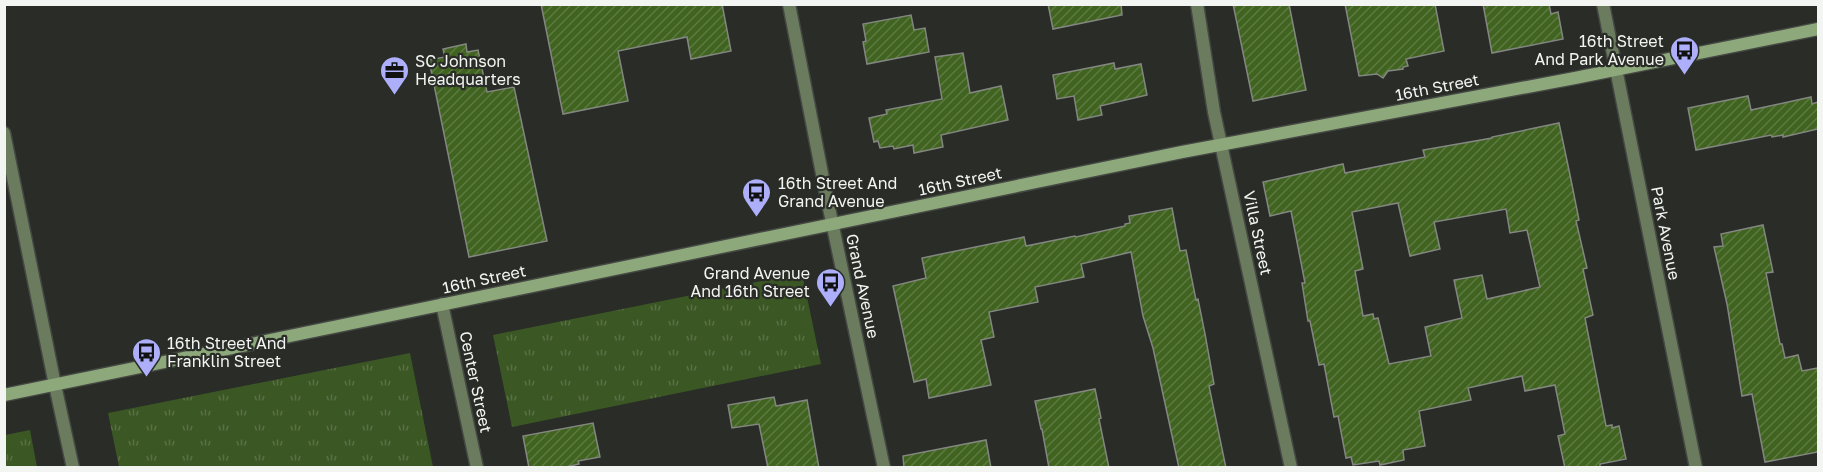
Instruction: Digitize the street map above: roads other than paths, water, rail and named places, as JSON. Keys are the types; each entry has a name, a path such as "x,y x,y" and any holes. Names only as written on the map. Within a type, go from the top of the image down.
{"street":[{"name":"Grand Avenue","path":"789,4 884,468"},
{"name":"Villa Street","path":"1197,4 1214,112 1291,468"},
{"name":"Park Avenue","path":"1603,4 1696,468"},
{"name":"16th Street","path":"4,395 1222,145 1818,29"},
{"path":"4,133 73,468"},
{"name":"Center Street","path":"442,304 477,468"}],"place":[{"name":"16th Street And Park Avenue","path":"1685,76"},
{"name":"SC Johnson Headquarters","path":"394,96"},
{"name":"16th Street And Grand Avenue","path":"757,218"},
{"name":"Grand Avenue And 16th Street","path":"831,308"},
{"name":"16th Street And Franklin Street","path":"146,378"}]}
